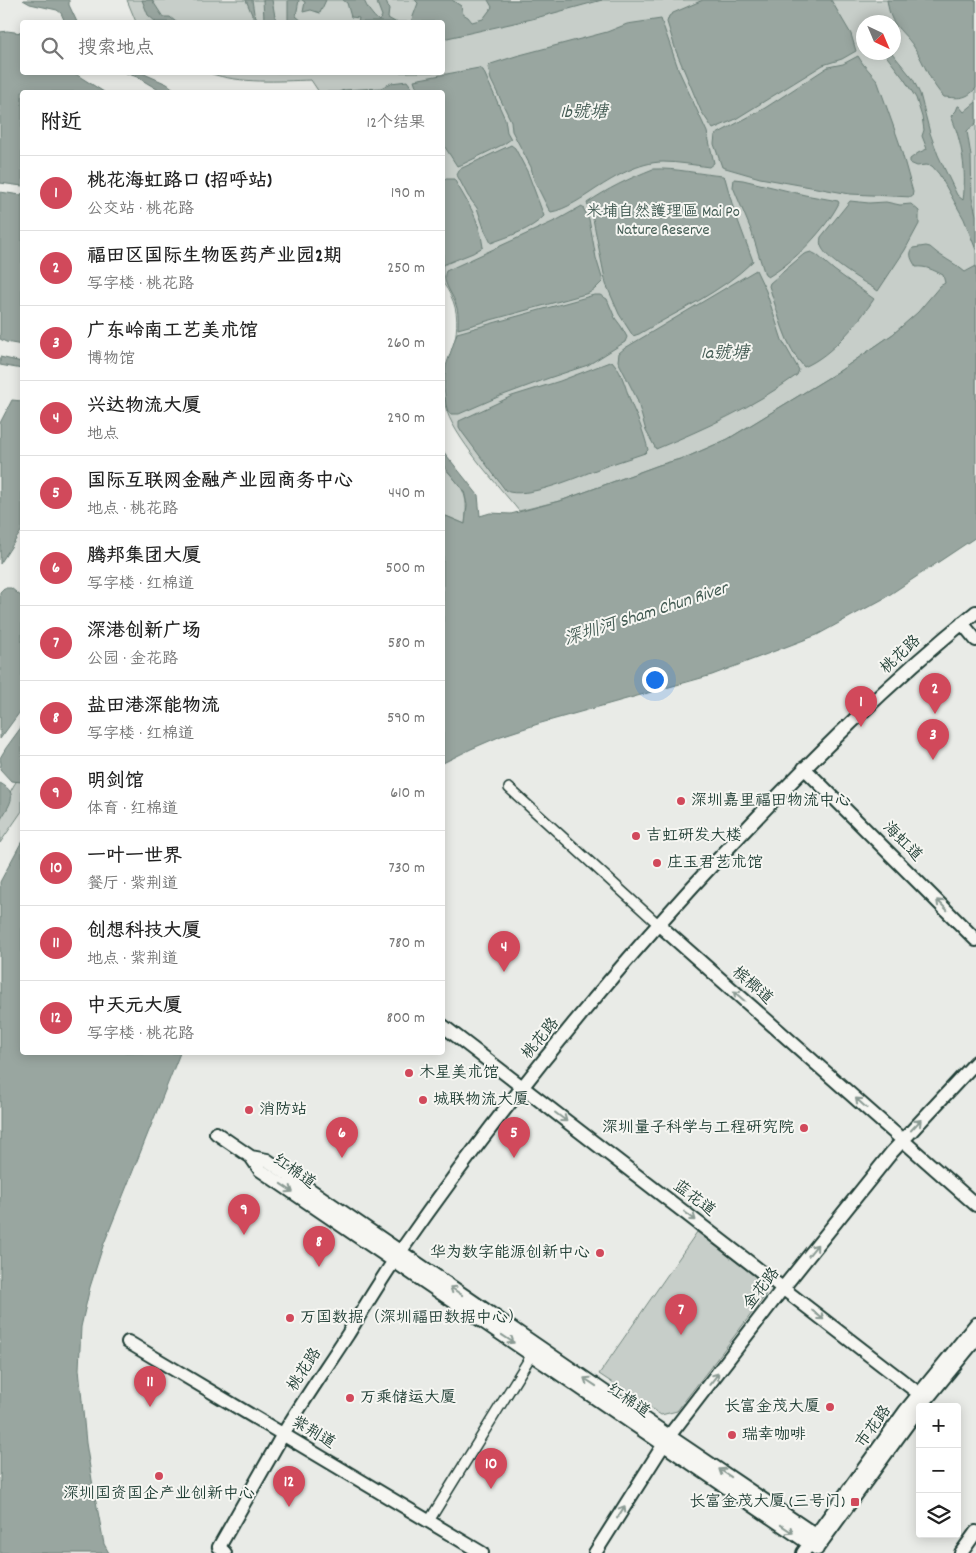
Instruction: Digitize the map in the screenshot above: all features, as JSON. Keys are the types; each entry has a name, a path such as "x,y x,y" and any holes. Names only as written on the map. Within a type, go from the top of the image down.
{"street":[{"name":"桃花路","path":"224,1553 219,1547 283,1434 397,1257 522,1087 658,924 804,768 933,647 976,612"},
{"path":"962,623 976,640"},
{"name":"海虹道","path":"804,768 976,940"},
{"name":"槟榔道","path":"509,788 658,924 976,1205"},
{"name":"蓝花道","path":"445,1026 783,1288 921,1402"},
{"name":"金花路","path":"595,1553 666,1441 783,1288 902,1140 976,1062"},
{"name":"红棉道","path":"216,1133 251,1157 260,1170 397,1257 666,1441 814,1546"},
{"name":"市花路","path":"814,1546 921,1402 976,1324"},
{"name":"市花路","path":"921,1402 976,1338"},
{"name":"紫荆道","path":"128,1342 482,1553"},
{"path":"429,1521 534,1350"},
{"path":"961,1553 976,1532"}],"green space":[{"name":"米埔自然護理區 Mai Po Nature Reserve","path":"127,0 976,0 976,401 902,327 841,370 728,439 687,457 659,465 563,500 519,511 466,445 449,417 445,405 445,393 457,320 451,296 445,286 445,90 318,90 311,80 272,81 234,79 217,75 445,75 445,20 135,20"},
{"path":"445,468 463,491 466,504 465,524 446,516"},
{"path":"20,776 20,814 0,843 0,811"},
{"path":"697,1232 766,1285 765,1296 677,1411 661,1415 599,1374"}],"water":[{"path":"23,0 69,0 69,5 76,20 64,20 61,13 57,10 30,4"},
{"path":"142,0 152,0 163,17 170,17 174,20 154,20 148,15"},
{"path":"246,0 252,0 254,13 258,20 254,20"},
{"path":"263,0 272,0 276,20 264,20"},
{"path":"288,0 299,0 296,16 301,20 288,20"},
{"path":"302,0 326,0 320,13 311,10 303,12 305,2"},
{"path":"343,0 364,0 378,20 358,20 359,18 351,17 347,3"},
{"path":"376,0 386,0 389,9 388,18 392,20 380,20 382,16"},
{"path":"415,0 452,0 461,6 463,14 472,22 483,19 492,7 488,0 602,0 532,19 445,39 445,20 412,20 418,3"},
{"path":"703,0 831,0 851,34 856,51 842,59 823,65 734,120 713,129 701,111 676,51 667,22 669,16"},
{"path":"887,0 976,0 976,88 969,95 954,98 944,97 935,86 914,47 901,31 901,15 890,14"},
{"name":"1b號塘","path":"661,19 679,71 707,132 714,163 709,167 669,162 636,167 603,184 568,206 551,212 534,180 531,167 512,131 511,121 491,80 488,67 491,64 516,56 607,32 627,24"},
{"path":"0,32 20,33 20,75 77,75 101,90 20,90 20,186 0,183"},
{"path":"856,57 856,60 860,60 877,80 899,142 913,192 912,197 850,194 760,178 722,167 714,144 715,135 765,108 828,67 843,64"},
{"path":"889,60 898,60 913,79 920,94 938,155 957,195 963,200 963,157 951,116 958,106 964,112 976,102 976,123 967,131 971,156 972,198 976,215 976,250 964,219 939,174 932,166 917,166 910,163 910,159 927,149 922,136 924,130 922,117 916,98"},
{"path":"479,68 483,70 505,119 507,132 511,139 457,166 445,147 445,90 417,90 414,80"},
{"path":"132,75 147,75 175,90 159,90"},
{"path":"407,81 414,90 344,90 381,88 391,83"},
{"path":"511,145 515,148 528,173 544,216 526,229 491,243 477,208 457,175 460,169"},
{"name":"1a號塘","path":"653,169 679,170 723,176 753,261 713,292 633,336 619,314 606,284 593,219 587,203 619,184"},
{"path":"445,179 454,179 476,219 483,247 445,264"},
{"path":"734,179 838,201 839,203 818,234 788,263 768,277 765,275 751,230 733,187"},
{"path":"0,192 20,195 20,345 0,339"},
{"path":"850,201 886,202 900,205 911,204 919,211 919,224 905,250 878,291 839,265 826,253 820,242 821,237"},
{"path":"582,206 589,219 596,258 603,281 595,289 589,293 458,329 458,311 446,284 446,271 559,219"},
{"name":"深圳河 Sham Chun River","path":"930,247 965,272 976,266 976,537 883,599 817,635 712,675 501,736 445,762 445,517 465,524 467,505 464,491 445,467 445,454 478,495 480,516 490,513 511,514 563,500 659,465 687,457 728,439 841,370 893,334 918,312 940,286 945,283 943,275 933,270 916,267 911,255 913,248"},
{"name":"1a號塘","path":"811,252 874,299 852,328 834,347 804,367 797,359 787,339 769,286 770,283 804,254"},
{"name":"1a號塘","path":"756,270 766,291 782,340 799,370 797,375 729,416 656,449 646,431 637,399 618,361 619,353"},
{"path":"594,295 600,295 607,299 615,318 627,337 625,342 588,365 498,397 459,414 451,414 448,412 446,405 445,376 446,366 457,333"},
{"path":"0,357 20,362 20,369 0,365"},
{"path":"612,361 622,377 648,450 645,453 550,487 515,493 506,491 462,432 459,427 459,421 512,396 560,381"},
{"path":"12,400 20,401 20,533 0,564 0,423"},
{"path":"4,588 11,588 20,595 20,712 0,739 0,592"},
{"path":"20,729 20,782 11,781 0,769 0,758"},
{"path":"0,783 10,791 11,800 0,821"},
{"path":"20,845 20,1055 179,1055 103,1246 90,1287 81,1327 79,1369 86,1443 104,1544 109,1553 0,1553 0,882"}],"place":[{"name":"福田区国际生物医药产业园2期","path":"935,714"},
{"name":"桃花海虹路口 (招呼站)","path":"861,727"},
{"name":"广东岭南工艺美术馆","path":"933,760"},
{"name":"深圳嘉里福田物流中心","path":"681,801"},
{"name":"吉虹研发大楼","path":"636,836"},
{"name":"庄玉君艺术馆","path":"657,863"},
{"name":"兴达物流大厦","path":"504,972"},
{"name":"木星美术馆","path":"409,1073"},
{"name":"城联物流大厦","path":"423,1100"},
{"name":"消防站","path":"249,1110"},
{"name":"深圳量子科学与工程研究院","path":"804,1128"},
{"name":"腾邦集团大厦","path":"342,1158"},
{"name":"国际互联网金融产业园商务中心","path":"514,1158"},
{"name":"明剑馆","path":"244,1235"},
{"name":"华为数字能源创新中心","path":"600,1253"},
{"name":"盐田港深能物流","path":"319,1267"},
{"name":"万国数据（深圳福田数据中心）","path":"290,1318"},
{"name":"深港创新广场","path":"681,1335"},
{"name":"万乘储运大厦","path":"350,1398"},
{"name":"创想科技大厦","path":"150,1407"},
{"name":"长富金茂大厦","path":"830,1407"},
{"name":"瑞幸咖啡","path":"732,1435"},
{"name":"深圳国资国企产业创新中心","path":"159,1476"},
{"name":"一叶一世界","path":"491,1489"},
{"name":"长富金茂大厦 (三号门)","path":"855,1502"},
{"name":"中天元大厦","path":"289,1507"}]}
